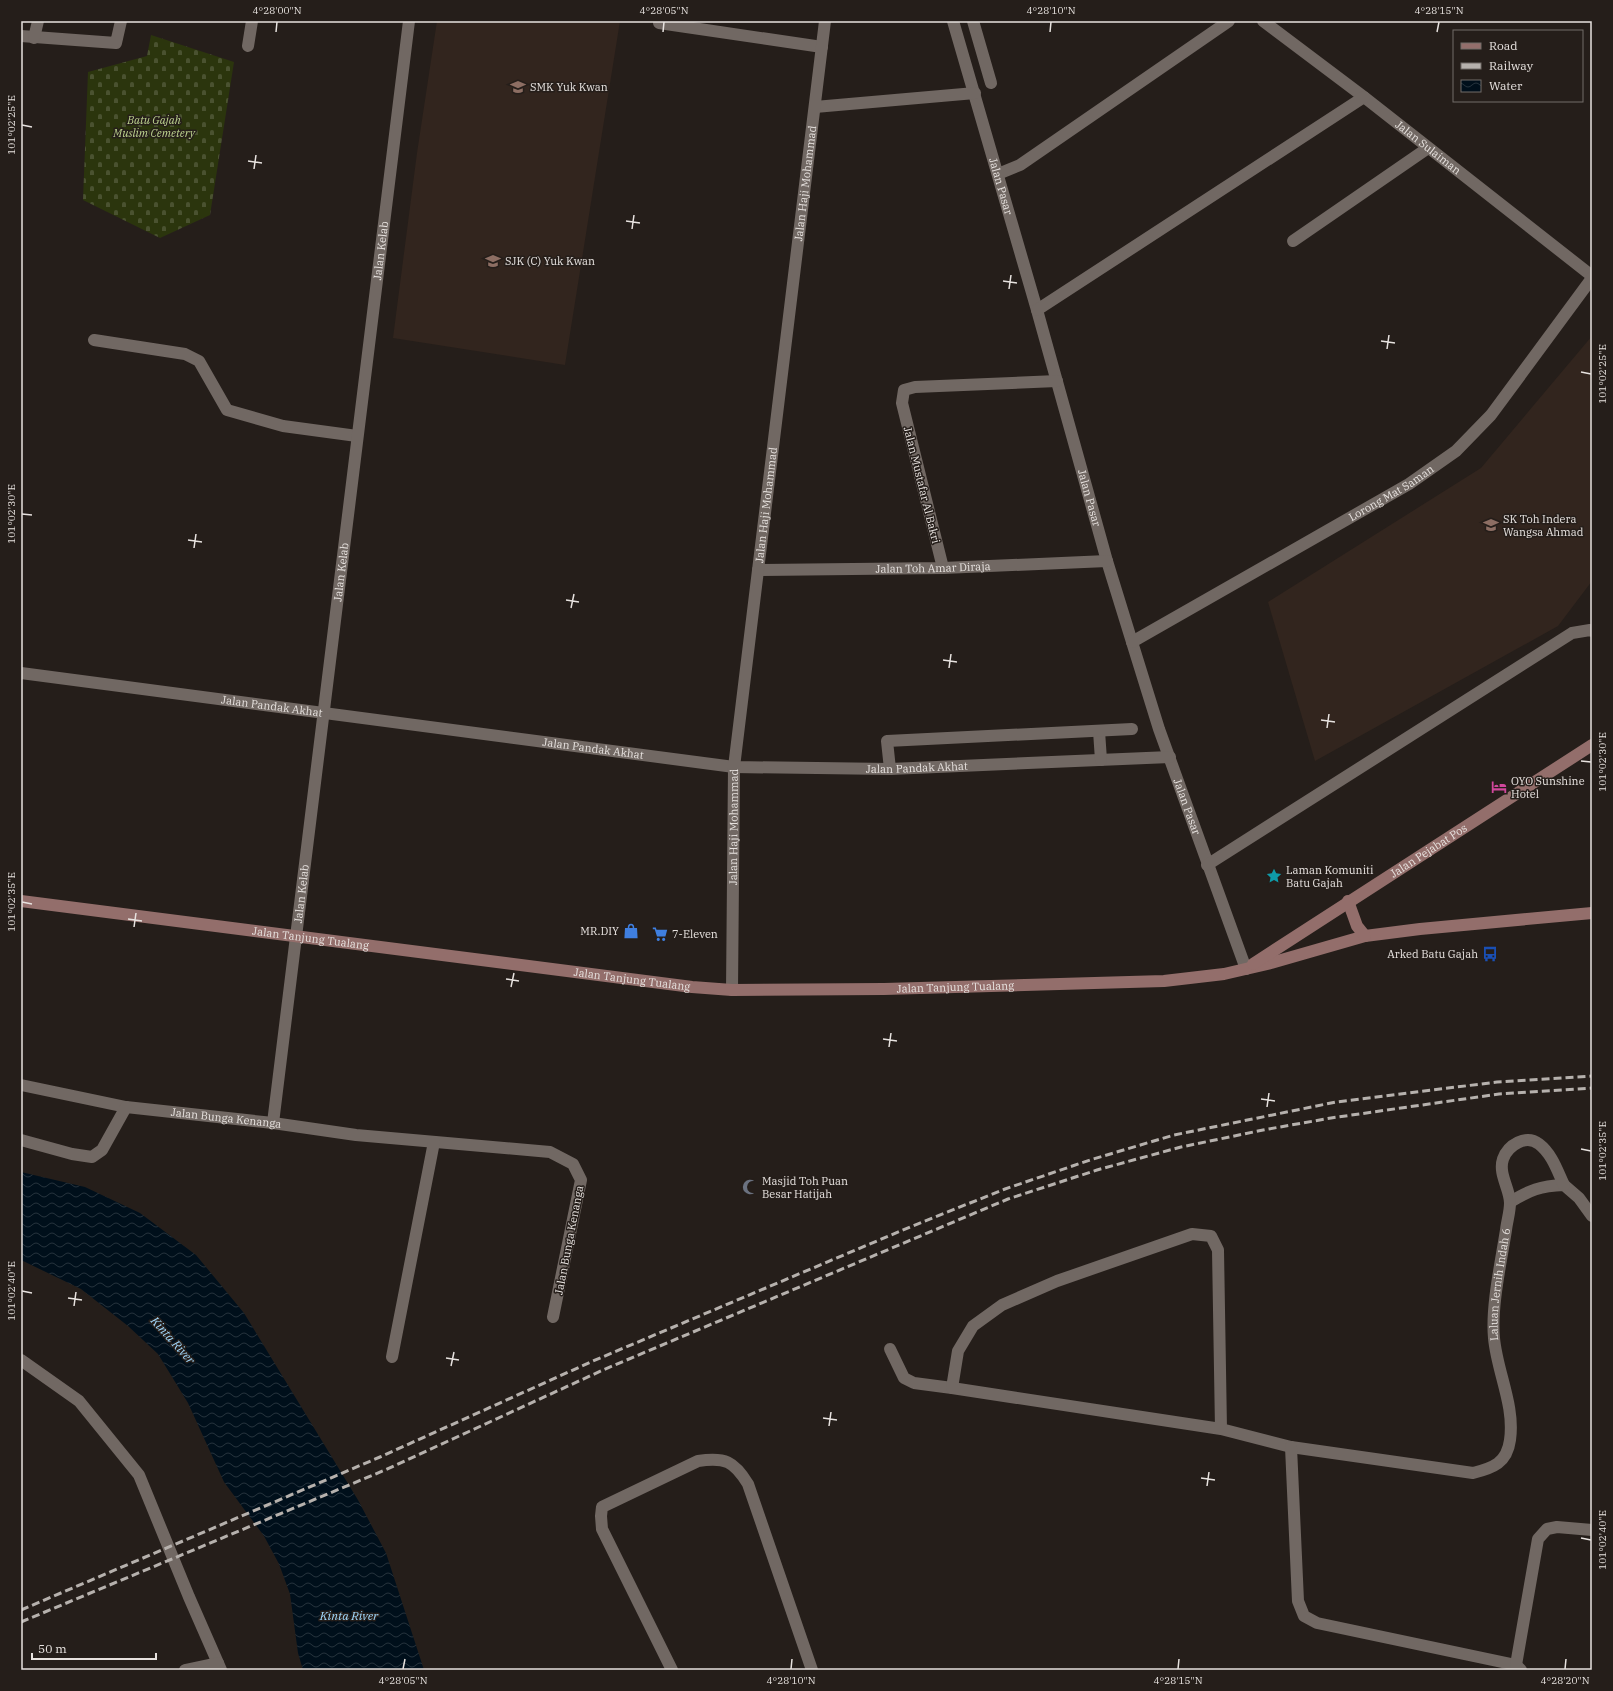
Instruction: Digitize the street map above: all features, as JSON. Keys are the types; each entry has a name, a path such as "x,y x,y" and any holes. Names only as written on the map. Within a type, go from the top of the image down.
{"main road":[{"name":"Jalan Pejabat Pos","path":"1246,969 1348,901 1592,745"},
{"name":"Jalan Tanjung Tualang","path":"21,901 692,987 732,990 884,989 1164,981 1224,974 1365,936 1420,929 1592,913"},
{"path":"1348,901 1358,926 1365,936"}],"street":[{"path":"34,38 38,21"},
{"path":"21,36 116,43 121,21"},
{"path":"248,46 252,21"},
{"name":"Jalan Kelab","path":"273,1122 409,21"},
{"name":"Jalan Haji Mohammad","path":"732,990 734,767 825,21"},
{"name":"Jalan Pasar","path":"953,21 1037,310 1107,561 1132,642 1207,864 1246,969"},
{"path":"973,21 991,83"},
{"path":"998,174 1020,165 1229,21"},
{"name":"Jalan Sulaiman","path":"1263,21 1364,97 1592,277"},
{"path":"659,23 822,47"},
{"path":"815,107 975,93"},
{"path":"1037,310 1364,97"},
{"path":"1293,241 1428,148"},
{"name":"Lorong Mat Saman","path":"1132,642 1409,484 1456,450 1491,416 1592,277"},
{"path":"94,340 185,354 199,360 227,410 283,426 357,436"},
{"name":"Jalan Mustafar Al Bakri","path":"943,568 902,403 904,390 915,387 1057,381"},
{"name":"Jalan Toh Amar Diraja","path":"758,570 943,568 1107,561"},
{"path":"1207,864 1572,633 1592,631"},
{"name":"Jalan Pandak Akhat","path":"21,673 734,767 890,768 1170,757"},
{"path":"890,768 887,741 1132,729"},
{"path":"1099,731 1101,760"},
{"name":"Jalan Bunga Kenanga","path":"21,1085 126,1106 273,1122 356,1135 550,1152 573,1164 580,1180 553,1317"},
{"path":"21,1140 72,1154 92,1156 102,1150 126,1106"},
{"path":"1564,1185 1548,1185 1530,1190 1510,1202 1503,1176 1503,1159 1511,1146 1524,1140 1536,1141 1546,1150 1564,1185 1579,1198 1592,1216"},
{"path":"392,1357 434,1142"},
{"name":"Laluan Jernih Indah 6","path":"1291,1447 1473,1474 1489,1469 1503,1460 1510,1440 1509,1412 1494,1338 1494,1310 1510,1202"},
{"path":"952,1388 958,1351 973,1326 1002,1305 1057,1281 1192,1234 1211,1236 1218,1250 1221,1429"},
{"path":"890,1349 904,1378 914,1383 1221,1429 1291,1447 1298,1601 1304,1616 1317,1623 1518,1667 1538,1539 1547,1529 1557,1527 1592,1530"},
{"path":"21,1360 79,1401 139,1475 219,1666 186,1670"},
{"path":"672,1670 602,1529 602,1507 698,1461 715,1458 729,1462 740,1471 748,1484 812,1670"}],"shaded area":[{"path":"437,21 620,21 565,365 393,338 417,153"},
{"name":"SK Toh Indera Wangsa Ahmad","path":"1592,336 1592,581 1558,626 1315,761 1268,602 1481,468"}],"green space":[{"name":"Batu Gajah Muslim Cemetery","path":"151,35 234,62 210,215 160,238 83,200 88,72 147,56"}],"water":[{"name":"Kinta River","path":"21,1172 85,1187 140,1213 196,1255 244,1313 358,1500 386,1553 424,1670 303,1670 298,1653 290,1594 279,1564 264,1536 224,1482 188,1403 158,1354 128,1326 81,1289 21,1260"}],"railway":[{"path":"21,1610 380,1457 593,1361 910,1227 1005,1189 1090,1160 1174,1135 1336,1102 1497,1082 1592,1076"},
{"path":"21,1622 385,1470 603,1370 1008,1199 1097,1170 1181,1147 1263,1130 1331,1118 1499,1094 1592,1088"}],"place":[{"name":"SMK Yuk Kwan","path":"518,87"},
{"name":"SJK (C) Yuk Kwan","path":"493,261"},
{"name":"SK Toh Indera Wangsa Ahmad","path":"1491,525"},
{"name":"OYO Sunshine Hotel","path":"1499,787"},
{"name":"Laman Komuniti Batu Gajah","path":"1274,876"},
{"name":"MR.DIY","path":"631,931"},
{"name":"7-Eleven","path":"660,934"},
{"name":"Arked Batu Gajah","path":"1490,954"},
{"name":"Masjid Toh Puan Besar Hatijah","path":"750,1187"}]}
